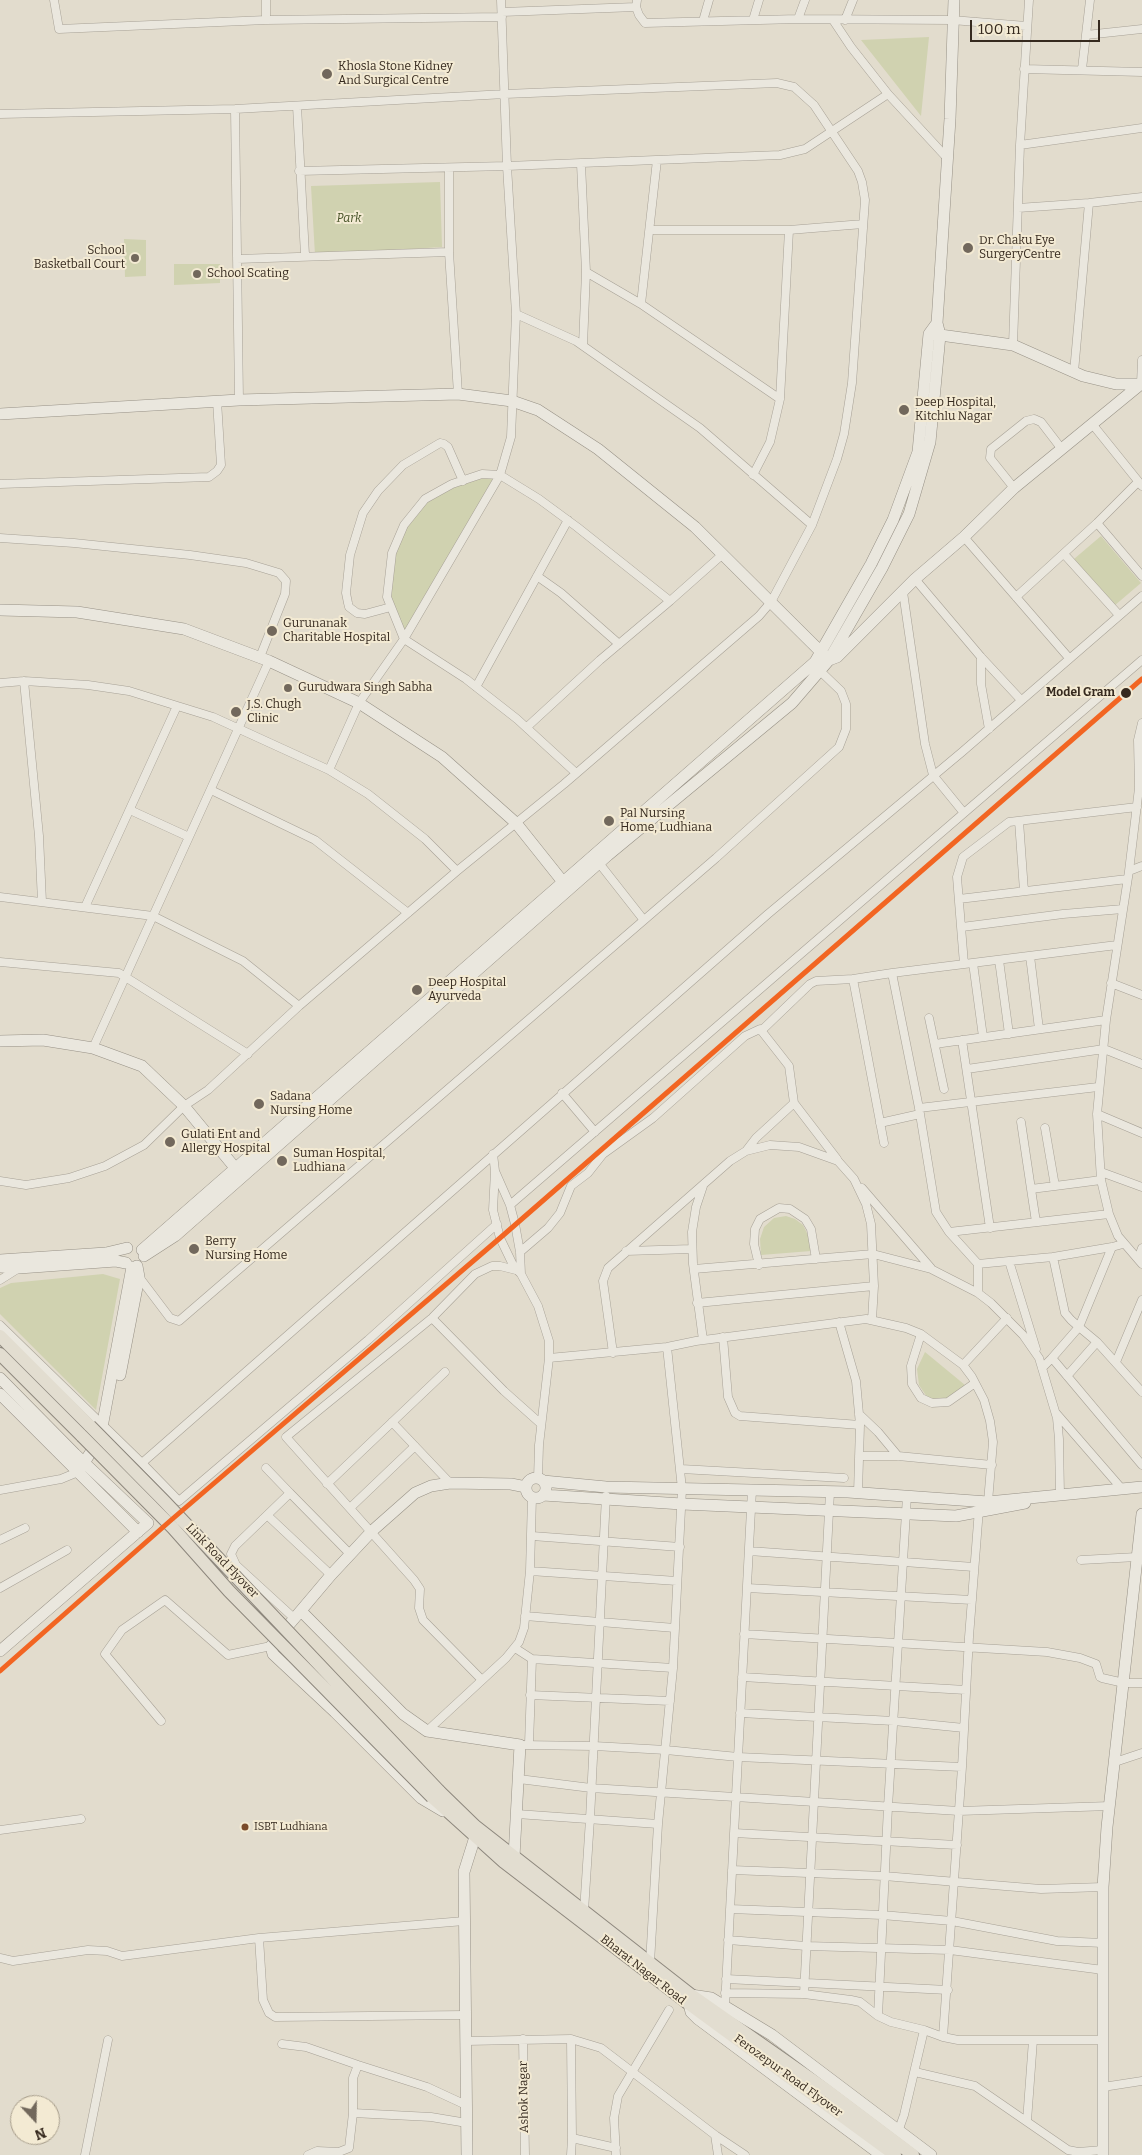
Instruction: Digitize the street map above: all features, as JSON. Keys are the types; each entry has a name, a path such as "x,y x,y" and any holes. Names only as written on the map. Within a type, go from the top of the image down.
{"main road":[{"name":"Link Road Flyover","path":"0,1336 165,1502 436,1794"},
{"name":"Link Road Flyover","path":"0,1354 173,1528 229,1591 436,1794"},
{"name":"Bharat Nagar Road","path":"436,1794 449,1814 504,1862 694,2003"},
{"name":"Bharat Nagar Road","path":"436,1794 650,1963 694,2003"},
{"name":"Ferozepur Road Flyover","path":"694,2003 889,2144 913,2155"}],"street":[{"path":"54,0 59,29 266,20 502,15 636,4 645,23 753,20 952,20 1026,26"},
{"path":"266,0 266,20"},
{"path":"329,770 359,703 404,639 500,475 511,437 516,314 507,166 502,0"},
{"path":"703,21 709,0"},
{"path":"753,20 759,0"},
{"path":"798,20 805,0"},
{"path":"846,20 853,0"},
{"path":"566,885 599,863 792,703 824,657 893,520 918,452 937,322 948,159 954,0"},
{"path":"1013,345 1020,145 1029,0"},
{"path":"1082,69 1090,0"},
{"path":"833,20 851,47 888,94 948,159"},
{"path":"1086,35 1142,29"},
{"path":"1024,68 1142,72"},
{"path":"0,114 235,110 504,94 776,83 794,87 805,95 832,131 862,182 865,200 848,412 837,459 812,525 771,602 760,616 299,1006 208,1090 184,1106 144,1145 105,1166 69,1178 26,1185 0,1182"},
{"path":"299,171 581,164 788,154 805,148 888,94"},
{"path":"297,106 305,255"},
{"path":"235,110 239,400"},
{"path":"1020,145 1142,128"},
{"path":"641,304 657,160"},
{"path":"581,164 586,272 582,345"},
{"path":"449,168 449,252 458,394"},
{"path":"1018,208 1142,197"},
{"path":"1074,372 1089,203"},
{"path":"650,230 789,230 863,224"},
{"path":"753,475 772,437 780,399 789,230"},
{"path":"237,259 305,255 449,252"},
{"path":"586,272 641,304 780,399"},
{"path":"516,314 582,345 700,428 812,525"},
{"path":"935,334 1013,345 1083,376 1116,384 1141,384"},
{"path":"0,414 239,400 458,394 512,401 538,410 598,449 695,528 824,657 837,657 915,579 964,537 1014,488 1141,384 1142,360"},
{"path":"0,484 209,477 221,465 217,401"},
{"path":"1014,488 990,458 991,449 1026,421 1034,418 1041,422 1061,448"},
{"path":"1016,597 1140,484 1093,425"},
{"path":"391,608 365,614 357,613 349,607 347,579 350,555 364,513 378,491 403,465 440,443 448,447 463,480"},
{"path":"576,773 527,727 476,687 404,639 387,597 392,553 404,526 424,499 463,480 482,474 500,475 539,499 568,520 670,601"},
{"path":"476,687 568,520"},
{"path":"1097,524 1142,576"},
{"path":"964,537 1069,658"},
{"path":"0,538 74,543 246,563 279,574 286,581 285,594 265,659 239,728 93,1048"},
{"path":"527,727 618,644 723,554"},
{"path":"1064,554 1118,615"},
{"path":"537,576 583,612 618,644"},
{"path":"915,579 981,657 1021,700"},
{"path":"903,592 925,744 932,775 964,814"},
{"path":"142,1463 768,914 1142,596"},
{"path":"0,610 77,612 184,629 265,659 359,703 442,757 516,823 566,885"},
{"path":"981,657 981,684 989,728"},
{"path":"510,1205 1142,660"},
{"path":"0,1490 61,1478 81,1467 104,1432 133,1268 141,1263 143,1253 239,1173 566,885 817,668"},
{"path":"126,1248 123,1253 133,1268 170,1318 179,1321 716,858 839,747 846,729 846,704 842,691 817,668"},
{"path":"24,680 39,836 42,902"},
{"path":"0,683 24,680 88,685 129,691 213,717 329,770 368,794 417,833 458,871"},
{"path":"85,907 176,706"},
{"path":"1140,1261 1123,1244 1109,1214 1102,1180 1096,1114 1111,983 1141,787 1138,740 1142,723"},
{"path":"211,790 316,840 408,913"},
{"path":"964,964 957,877 963,857 1009,822 1137,807"},
{"path":"130,810 189,837"},
{"path":"1019,821 1024,891"},
{"path":"599,863 643,919"},
{"path":"959,899 1128,875 1142,866"},
{"path":"0,897 153,916 243,961 299,1006"},
{"path":"962,927 1063,914 1123,909"},
{"path":"520,1252 548,1228 560,1214 571,1186 588,1173 604,1154 661,1112 746,1036 761,1030 810,984 822,979 853,978 1117,944"},
{"path":"1030,956 1039,1029"},
{"path":"999,960 1010,1034"},
{"path":"0,962 119,973 248,1054"},
{"path":"973,963 983,1037"},
{"path":"892,973 920,1111 936,1212 949,1232 978,1264 978,1293"},
{"path":"853,978 884,1143"},
{"path":"1111,983 1142,995"},
{"path":"929,1018 944,1089"},
{"path":"935,1044 1106,1020"},
{"path":"761,1030 789,1066 794,1103 838,1160 931,1269"},
{"path":"0,1041 43,1040 93,1048 142,1066 184,1106 239,1173"},
{"path":"962,1040 990,1228"},
{"path":"966,1069 1104,1049 1142,1064"},
{"path":"880,1123 920,1111 972,1101 1098,1087"},
{"path":"562,1093 595,1132"},
{"path":"613,1353 603,1281 608,1268 730,1162 746,1151 756,1138 794,1103"},
{"path":"1096,1114 1142,1132"},
{"path":"1021,1122 1036,1222"},
{"path":"1045,1128 1055,1186"},
{"path":"746,1151 770,1146 791,1146 812,1150 838,1160"},
{"path":"493,1154 495,1171 492,1200 500,1238 538,1306 549,1341 549,1358 541,1424 540,1480 546,1487 534,1493"},
{"path":"495,1171 510,1205 520,1252 518,1272"},
{"path":"1101,1172 1142,1187"},
{"path":"854,1179 866,1204 871,1224 874,1286 872,1320"},
{"path":"1031,1189 1102,1180"},
{"path":"703,1186 696,1206 692,1232 697,1303 703,1340"},
{"path":"759,1265 754,1244 755,1229 760,1219 779,1208 790,1209 805,1220 811,1229 816,1259"},
{"path":"949,1232 1109,1214"},
{"path":"0,1652 138,1532 179,1501 368,1340 497,1224"},
{"path":"978,1264 1053,1256 1123,1244"},
{"path":"0,1260 106,1253 137,1246 143,1253"},
{"path":"1042,1368 1080,1326 1112,1247"},
{"path":"1140,1261 1142,1248"},
{"path":"626,1251 692,1249"},
{"path":"694,1270 873,1254 931,1269 978,1293 1007,1318 1023,1335 1038,1358"},
{"path":"1053,1256 1065,1313 1070,1320 1080,1326 1097,1342 1142,1392"},
{"path":"0,1267 18,1268 116,1261 133,1268"},
{"path":"1009,1261 1055,1412 1059,1439 1060,1495"},
{"path":"481,1679 423,1620 419,1608 420,1589 417,1584 372,1531 286,1437 432,1318 475,1274 492,1266 518,1272"},
{"path":"0,1280 18,1268"},
{"path":"697,1303 874,1286"},
{"path":"1116,1362 1142,1300"},
{"path":"432,1318 504,1391 541,1424"},
{"path":"963,1364 1007,1318"},
{"path":"549,1358 667,1347 723,1337 866,1319 906,1328 921,1334 963,1364 975,1383 984,1400 990,1421 992,1465 984,1501 978,1513 968,1649 960,1811 953,1883 948,1990 943,2037"},
{"path":"839,1322 856,1381 860,1414 858,1493"},
{"path":"0,1325 104,1432 142,1463 179,1501"},
{"path":"921,1334 911,1366 912,1384 921,1398 932,1403 948,1402 975,1383"},
{"path":"723,1337 728,1397 735,1413 740,1416 860,1425"},
{"path":"1067,1376 1097,1342"},
{"path":"650,1963 658,1824 673,1668 682,1504 681,1468 667,1347"},
{"path":"1052,1358 1142,1465"},
{"path":"327,1484 445,1372"},
{"path":"0,1378 138,1532"},
{"path":"0,1394 148,1524"},
{"path":"1055,1412 1122,1489"},
{"path":"860,1414 898,1456"},
{"path":"392,1422 450,1483"},
{"path":"350,1508 415,1446"},
{"path":"859,1456 898,1456 992,1465"},
{"path":"266,1468 350,1555"},
{"path":"681,1468 844,1478"},
{"path":"427,1731 515,1648 524,1628 532,1536 534,1493 532,1480 606,1487 858,1493 984,1501 1142,1487"},
{"path":"161,1720 104,1654 122,1630 166,1600 228,1654 271,1646 331,1575 372,1531 415,1493 430,1486 450,1483 511,1484 534,1493 606,1500 956,1516 1011,1508 1043,1496"},
{"path":"584,1911 606,1487"},
{"path":"725,2006 752,1490"},
{"path":"804,1994 830,1492"},
{"path":"290,1493 232,1549 232,1558 236,1564 298,1616 403,1714 427,1731 524,1745 594,1746 738,1757 962,1767"},
{"path":"878,2016 884,1876 907,1496"},
{"path":"915,2072 975,2086 1068,2150 1103,2153 1103,1887 1142,1514"},
{"path":"267,1516 331,1575"},
{"path":"0,1540 25,1528"},
{"path":"532,1536 680,1547"},
{"path":"0,1588 67,1550"},
{"path":"748,1551 974,1567"},
{"path":"1081,1560 1137,1557"},
{"path":"530,1571 677,1581"},
{"path":"747,1588 972,1600"},
{"path":"525,1616 675,1628"},
{"path":"744,1634 968,1649 1047,1652 1080,1658 1096,1664 1102,1678 1124,1683 1142,1683"},
{"path":"271,1646 273,1654 335,1712 420,1798 449,1814"},
{"path":"515,1648 532,1659 673,1668"},
{"path":"514,1857 518,1779 530,1694 532,1659"},
{"path":"742,1677 966,1690"},
{"path":"530,1694 670,1701"},
{"path":"740,1713 894,1721 964,1728"},
{"path":"1116,1762 1142,1753"},
{"path":"518,1779 591,1788 960,1811 1110,1806"},
{"path":"517,1814 658,1824"},
{"path":"0,1830 81,1819"},
{"path":"734,1834 957,1845"},
{"path":"467,2155 464,1872 475,1837"},
{"path":"732,1870 884,1876 1041,1890 1103,1887"},
{"path":"730,1909 882,1915 952,1921 1056,1941 1103,1943"},
{"path":"0,1958 13,1961 88,1950 107,1951 122,1956 259,1938 464,1921"},
{"path":"259,1938 263,2000 269,2013 275,2017 465,2015"},
{"path":"728,1940 806,1946 950,1950 1103,1970"},
{"path":"726,1979 948,1990"},
{"path":"725,1993 804,1994 860,2002 878,2016 891,2022 958,2040 1103,2040"},
{"path":"694,2003 711,1998 725,2006 815,2066 889,2144 931,2155"},
{"path":"572,2138 616,2151 614,2118 618,2096 669,2010"},
{"path":"889,2144 899,2128 904,2114 924,2030"},
{"name":"Ashok Nagar","path":"523,2039 525,2155"},
{"path":"466,2041 572,2039 601,2048 715,2135 745,2155"},
{"path":"571,2155 572,2039"},
{"path":"85,2155 108,2040"},
{"path":"1027,2121 1033,2040"},
{"path":"282,2044 306,2047 358,2064 427,2088 466,2105"},
{"path":"308,2155 317,2151 340,2152 349,2148 353,2078 358,2064"},
{"path":"1103,2087 1142,2081"},
{"path":"352,2113 432,2117 467,2123"},
{"path":"715,2135 718,2155"}],"green space":[{"path":"929,37 921,116 861,40"},
{"name":"Park","path":"440,182 442,247 315,255 311,186"},
{"name":"School Basketball Court","path":"124,239 146,240 146,276 125,277"},
{"name":"School Scating","path":"174,264 220,264 220,283 174,285"},
{"path":"483,476 497,477 405,634 389,597 393,554 405,526 425,501 453,486"},
{"path":"1101,536 1141,583 1114,606 1074,559"},
{"path":"786,1216 795,1219 803,1225 809,1237 811,1251 761,1255 760,1239 764,1227 774,1218"},
{"path":"103,1274 120,1279 96,1410 0,1314 0,1288 11,1283"},
{"path":"925,1352 965,1385 955,1396 938,1401 927,1397 919,1385 917,1369"}],"transit line":[{"path":"0,1671 170,1521 500,1238 1142,679"}],"place":[{"name":"Khosla Stone Kidney And Surgical Centre","path":"327,74"},
{"name":"Dr. Chaku Eye SurgeryCentre","path":"968,248"},
{"name":"School Basketball Court","path":"135,258"},
{"name":"School Scating","path":"197,274"},
{"name":"Deep Hospital, Kitchlu Nagar","path":"904,410"},
{"name":"Gurunanak Charitable Hospital","path":"272,631"},
{"name":"Gurudwara Singh Sabha","path":"288,688"},
{"name":"Model Gram","path":"1126,693"},
{"name":"J.S. Chugh Clinic","path":"236,712"},
{"name":"Pal Nursing Home, Ludhiana","path":"609,821"},
{"name":"Deep Hospital Ayurveda","path":"417,990"},
{"name":"Sadana Nursing Home","path":"259,1104"},
{"name":"Gulati Ent and Allergy Hospital","path":"170,1142"},
{"name":"Suman Hospital, Ludhiana","path":"282,1161"},
{"name":"Berry Nursing Home","path":"194,1249"},
{"name":"ISBT Ludhiana","path":"245,1827"}]}
